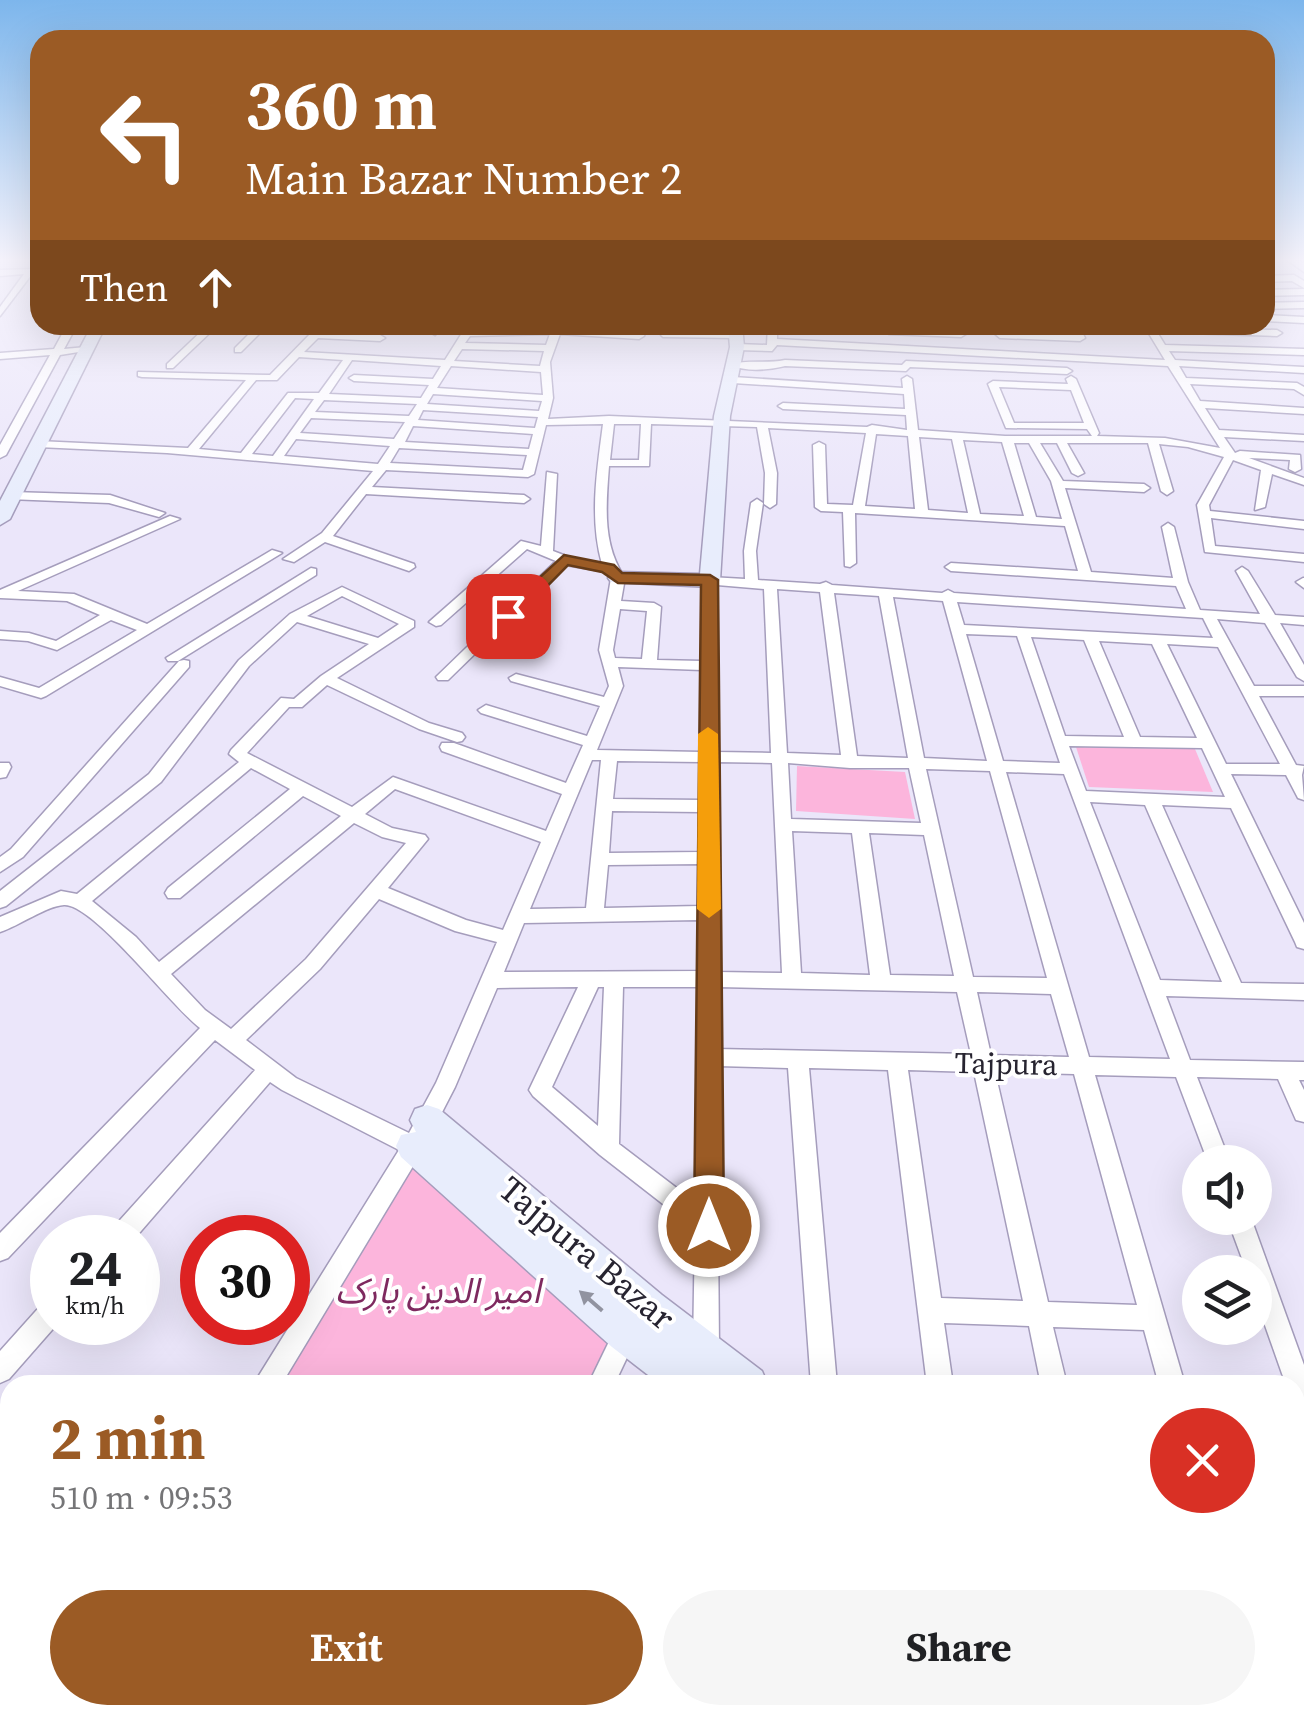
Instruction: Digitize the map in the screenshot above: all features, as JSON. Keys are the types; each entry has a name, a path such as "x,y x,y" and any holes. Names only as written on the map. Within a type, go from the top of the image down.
{"street":[{"path":"0,454 64,340"},
{"path":"0,519 91,340"},
{"path":"170,366 198,340"},
{"path":"227,377 251,340"},
{"path":"142,374 273,378 310,340"},
{"path":"0,682 40,693 277,554 324,537 399,444 463,340"},
{"path":"0,454 37,448 192,452 528,474 548,398 546,370 553,340"},
{"path":"687,340 907,391"},
{"path":"1054,340 1093,432"},
{"path":"1157,340 1230,455"},
{"path":"735,350 772,348 772,342 1304,370"},
{"path":"458,346 550,348"},
{"path":"904,348 922,514"},
{"path":"1162,348 1298,352"},
{"path":"0,356 86,350"},
{"path":"735,350 768,367 786,363 1067,371"},
{"path":"706,1350 710,580 722,426 735,350"},
{"path":"296,354 349,358 541,422"},
{"path":"277,458 349,358"},
{"path":"464,358 546,370"},
{"path":"245,456 292,395 432,386 546,370"},
{"path":"192,452 253,378"},
{"path":"354,378 548,398"},
{"path":"1183,381 1298,386 1303,393"},
{"path":"1207,382 1216,396"},
{"path":"1074,387 993,384 1010,426 1189,444 1304,482"},
{"path":"1251,384 1262,400"},
{"path":"1197,404 1304,411"},
{"path":"784,406 908,412"},
{"path":"819,408 821,425"},
{"path":"309,415 412,421 608,419 722,426 821,425 1007,439 1060,439 1093,432"},
{"path":"272,1375 420,1133 616,686 606,650 614,605 613,573 601,521 608,419"},
{"path":"605,464 645,464 646,420"},
{"path":"752,584 750,550 771,473 762,427"},
{"path":"850,563 854,510 872,428"},
{"path":"1216,433 1304,434"},
{"path":"957,434 975,517"},
{"path":"294,436 532,452"},
{"path":"1007,439 1030,520"},
{"path":"1032,439 1058,484 1086,576"},
{"path":"1060,439 1078,474"},
{"path":"1153,442 1167,491"},
{"path":"818,446 820,507 1071,523"},
{"path":"1230,455 1296,457 1295,470"},
{"path":"1230,455 1203,505 1209,549 1304,558"},
{"path":"1259,507 1267,470"},
{"path":"547,553 551,474"},
{"path":"1058,484 1144,488"},
{"path":"362,490 524,498"},
{"path":"12,496 110,499 159,512"},
{"path":"1204,514 1304,524"},
{"path":"1,594 174,519"},
{"path":"1168,527 1181,582 1297,770 1304,794"},
{"path":"324,537 409,566"},
{"path":"436,622 525,544 613,573 1304,621"},
{"path":"232,1041 313,964 419,839 388,833 237,754 286,701 296,704 326,679 409,624 277,554"},
{"path":"443,676 564,560"},
{"path":"951,567 1181,582"},
{"path":"1242,571 1304,677"},
{"path":"0,866 17,854 178,661 311,572"},
{"path":"770,585 792,980"},
{"path":"826,586 850,763"},
{"path":"0,901 155,778 244,663 294,617 342,590"},
{"path":"885,591 917,766 1052,1375"},
{"path":"1,594 69,597 146,629"},
{"path":"948,594 1169,1375"},
{"path":"614,605 654,607 649,664"},
{"path":"0,635 30,636 57,646 111,614"},
{"path":"294,617 380,643"},
{"path":"957,629 1222,643"},
{"path":"1022,633 1213,1145"},
{"path":"1090,637 1134,742"},
{"path":"1158,641 1304,942"},
{"path":"609,662 710,666"},
{"path":"516,678 608,703"},
{"path":"326,679 453,742 571,791"},
{"path":"1247,691 1304,691"},
{"path":"486,710 609,758 780,758 1070,769"},
{"path":"1059,740 1208,743"},
{"path":"594,915 609,758"},
{"path":"80,901 250,760"},
{"path":"1221,769 1297,770"},
{"path":"158,974 393,782 550,840"},
{"path":"174,893 303,787"},
{"path":"1080,796 1236,803"},
{"path":"1151,799 1236,990"},
{"path":"605,805 709,806"},
{"path":"783,824 932,829"},
{"path":"860,827 881,982"},
{"path":"600,858 709,858"},
{"path":"376,890 462,926 508,938"},
{"path":"0,924 61,898 80,901 129,942 214,1027 289,1084 420,1133"},
{"path":"517,916 709,913"},
{"path":"490,980 709,978 1057,986"},
{"path":"603,979 608,1148"},
{"path":"603,979 540,1090 709,1226"},
{"path":"1152,988 1304,992"},
{"path":"0,1250 214,1027"},
{"name":"Tajpura","path":"709,1057 1294,1071"},
{"path":"798,1059 823,1375"},
{"path":"897,1062 939,1375"},
{"path":"140,1215 270,1070"},
{"path":"1294,1071 1304,1113"},
{"name":"Tajpura Bazar","path":"420,1133 637,1321 685,1375"},
{"path":"1244,1235 1295,1375"},
{"path":"932,1310 1152,1318"},
{"path":"607,1375 637,1321"},
{"name":"Tajpura Bazar","path":"637,1321 706,1350 736,1375"},
{"path":"0,1370 30,1337"}],"green space":[{"path":"1076,747 1195,749 1213,792 1089,787"},
{"path":"797,766 905,772 915,819 796,811"},
{"name":"امیر الدین پارک","path":"413,1146 626,1333 603,1375 272,1375 291,1345 310,1345 310,1313"}],"slow traffic":[{"path":"708,734 709,909"}],"route":[{"path":"508,616 564,560 608,568 618,578 710,580 709,1226"}]}
